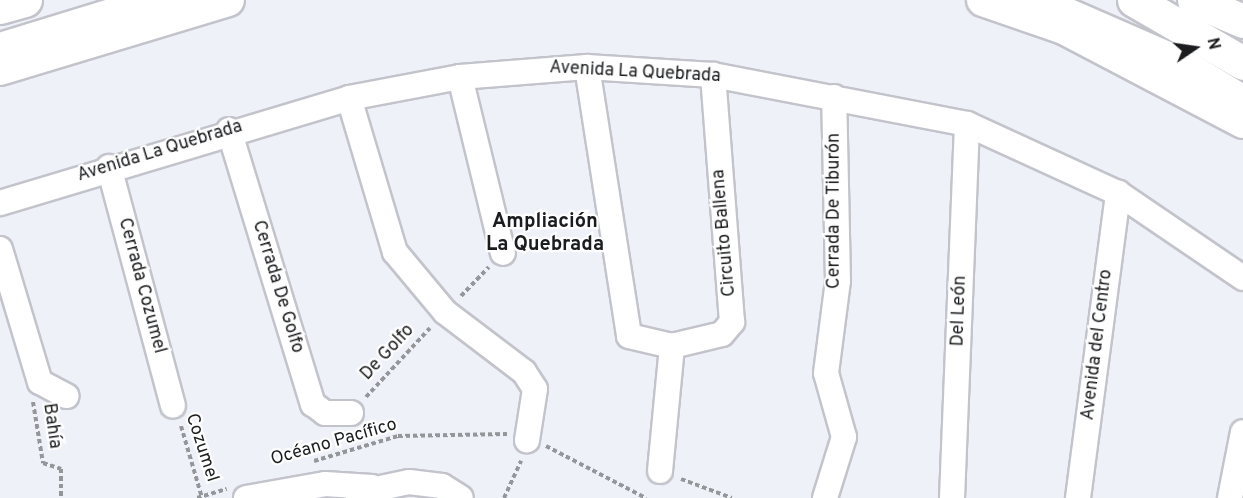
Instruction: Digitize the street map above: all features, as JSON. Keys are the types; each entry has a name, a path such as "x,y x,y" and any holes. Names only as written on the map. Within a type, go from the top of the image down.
{"highway":[{"path":"0,7 25,0"},
{"path":"0,49 159,0"},
{"path":"1034,0 1178,63 1243,102"},
{"path":"1134,0 1243,63"},
{"path":"1194,0 1243,21"}],"main road":[{"path":"0,69 228,0"},
{"path":"983,0 1064,28 1243,122"}],"street":[{"name":"Avenida La Quebrada","path":"0,202 229,129 349,98 460,77 587,67 713,75 967,124 1118,193 1243,278"},
{"name":"Circuito Ballena","path":"587,67 629,336 672,346 722,334 732,322 713,75"},
{"path":"460,77 503,253"},
{"path":"349,98 394,252 445,312 524,372 535,389 527,440"},
{"name":"Cerrada De Tiburón","path":"825,498 844,437 826,373 838,281 834,98"},
{"name":"Del León","path":"952,498 967,124"},
{"name":"Cerrada De Golfo","path":"229,129 314,404 325,413 351,413"},
{"name":"Cerrada Cozumel","path":"110,167 173,406"},
{"name":"Avenida del Centro","path":"1078,498 1118,193"},
{"path":"0,249 40,382 66,396"},
{"path":"660,471 672,346"},
{"path":"1230,498 1243,432"},
{"path":"239,493 325,484 431,485 460,498"},
{"path":"346,498 372,486"}],"path":[{"name":"De Golfo","path":"351,413 503,253"},
{"name":"Bahía","path":"40,382 32,399 43,463 61,469 61,498"},
{"name":"Cozumel","path":"173,406 200,498"},
{"name":"Océano Pacífico","path":"308,463 398,436 507,434 527,440 646,498"},
{"path":"504,498 527,440"},
{"path":"660,471 732,498"},
{"path":"200,498 239,493"}],"district":[{"name":"Ampliación La Quebrada","path":"545,234"}]}
